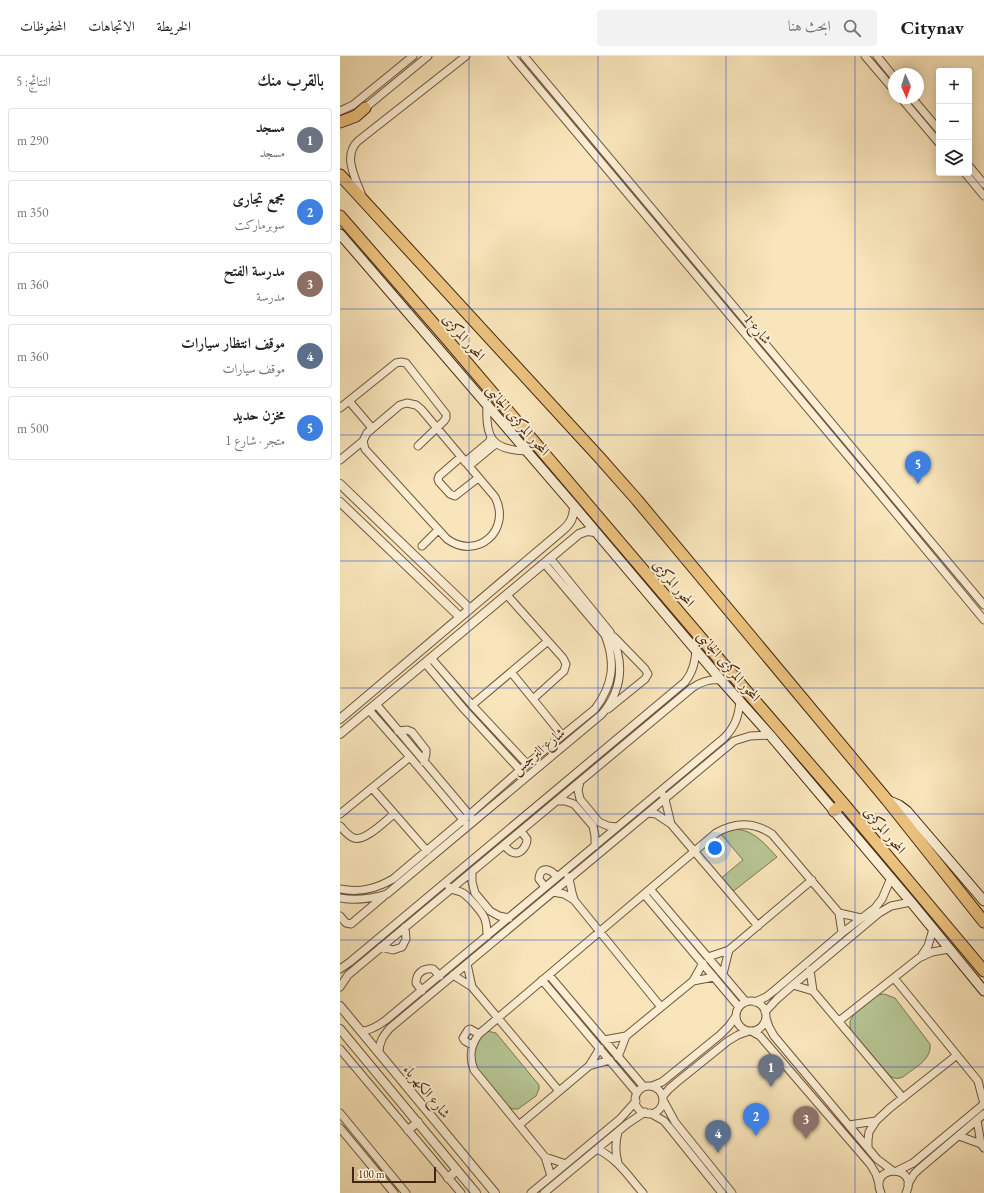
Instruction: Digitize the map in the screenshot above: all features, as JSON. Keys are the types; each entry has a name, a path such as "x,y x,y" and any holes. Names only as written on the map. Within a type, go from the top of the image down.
{"highway":[{"path":"340,122 356,116 365,108"},
{"name":"المحور المركزى","path":"340,175 600,457 887,800 984,922"},
{"name":"المحور المركزى","path":"340,216 843,803 984,971"},
{"path":"834,811 843,803"}],"main road":[{"name":"المحور المركزى الجانبى","path":"341,235 574,506 721,680 770,735 984,991"},
{"path":"887,800 899,805 907,812 984,901"}],"street":[{"path":"340,111 353,105 413,56"},
{"path":"365,108 428,56"},
{"path":"364,202 350,161 350,154 353,147 358,141 466,56"},
{"name":"شارع 1","path":"512,56 836,441 984,620"},
{"name":"شارع 1","path":"524,56 984,605"},
{"path":"865,56 888,83"},
{"path":"876,56 888,70"},
{"path":"906,104 936,140"},
{"path":"917,104 936,126"},
{"path":"972,170 984,184"},
{"path":"967,176 984,196"},
{"path":"657,229 664,223"},
{"path":"340,408 396,363 406,363 445,412 446,416 445,419 418,446"},
{"path":"349,401 372,428"},
{"path":"340,460 363,440 365,435 372,428 400,405 410,403 419,406 495,497 499,507 500,518 494,533 487,540 477,545 466,547 451,542 438,530 365,448 363,440"},
{"path":"487,405 487,426 491,438 497,444 508,449 526,451"},
{"path":"836,441 842,436"},
{"path":"465,462 489,442 491,438"},
{"path":"478,478 455,496 450,494 438,479 439,476 497,444"},
{"path":"341,488 358,502 470,609"},
{"path":"340,502 460,618"},
{"path":"349,510 352,503 358,502"},
{"path":"340,719 570,524 574,506"},
{"path":"422,546 438,530"},
{"path":"563,530 569,534 570,541"},
{"path":"341,732 428,661 570,541 583,532 595,532"},
{"name":"شارع النرجس","path":"340,898 363,900 387,894 602,714 613,698 617,689 620,675 620,660 618,650 610,632 547,560"},
{"name":"شارع النرجس","path":"340,889 361,891 372,889 393,879 527,764 594,709 602,700 607,690 612,668 612,657 609,645 605,635 547,560"},
{"path":"507,595 565,660 564,671 533,699"},
{"path":"602,714 645,679 648,674 610,632"},
{"path":"472,705 548,641"},
{"path":"340,969 347,965 685,682 694,667 696,650"},
{"path":"428,661 472,705 527,764"},
{"path":"428,661 520,770"},
{"path":"511,672 562,735"},
{"path":"340,987 348,974 699,683 706,680 721,680"},
{"path":"361,1031 366,1031 380,1025 728,734 739,713 740,700"},
{"path":"376,704 474,821"},
{"path":"369,710 468,826"},
{"path":"379,1053 381,1040 390,1028 734,741 750,736 770,735"},
{"path":"340,814 410,757"},
{"path":"580,781 578,790 580,799 599,822 617,828"},
{"path":"372,788 427,851"},
{"path":"660,792 665,799 670,824"},
{"path":"557,801 566,801 574,804 593,826 595,846"},
{"path":"648,813 656,814 670,824 758,926"},
{"path":"340,826 353,838 362,838 394,814"},
{"path":"551,1176 545,1157 474,1070 471,1058 472,1045 478,1034 694,851 724,828 737,825 751,825 760,827 776,837 839,913 842,933"},
{"path":"504,845 511,852 522,850 526,846 527,839 521,831"},
{"path":"545,887 539,879 540,874 543,871 552,871 558,877"},
{"path":"472,872 474,893 490,911 499,916 509,918"},
{"path":"564,872 569,878 574,900"},
{"path":"531,1193 620,1119 636,1101 638,1093 644,1087 662,1082 720,1035 736,1016 739,1007 746,1002 756,1002 766,997 842,933 875,908 882,899 890,878"},
{"path":"708,957 729,950 812,880"},
{"path":"445,883 451,889 465,894 484,916 487,926 487,936"},
{"path":"650,889 746,1002"},
{"path":"553,892 564,894 574,900 661,1007"},
{"path":"340,916 346,923 351,924 387,894"},
{"path":"644,894 739,1007"},
{"path":"544,1193 627,1124 647,1113 658,1110 662,1106 663,1098 673,1085 728,1042 738,1035 760,1028 765,1022 766,1015 777,999 885,909 891,906 911,902"},
{"path":"839,913 861,918"},
{"path":"381,947 393,950 402,947 406,939 405,927"},
{"path":"839,1021 925,953 933,929"},
{"path":"919,958 932,952 949,949"},
{"path":"722,974 729,950"},
{"path":"618,1056 626,1036 693,981 702,963"},
{"path":"467,964 472,987"},
{"path":"422,991 416,983 419,973 426,969 433,969 440,976"},
{"path":"810,970 813,991"},
{"path":"549,975 644,1087"},
{"path":"453,976 472,987 559,1091"},
{"path":"693,981 714,977"},
{"path":"879,1190 881,1177 886,1172 896,1171 913,1163 984,1104 981,1082 894,978"},
{"path":"542,980 638,1093"},
{"path":"793,985 813,991 903,1098"},
{"path":"756,1002 763,1007 769,1027 774,1036 881,1162 905,1176 907,1190"},
{"name":"شارع الكهرباء","path":"340,1006 495,1193"},
{"path":"736,1016 736,1020 741,1027 760,1036 870,1164 876,1174 879,1190"},
{"name":"شارع الكهرباء","path":"340,1029 476,1193"},
{"path":"472,1045 463,1038 470,1029 478,1034"},
{"path":"604,1040 626,1036"},
{"path":"519,1125 589,1066 600,1048"},
{"path":"340,1049 461,1193"},
{"path":"868,1148 869,1132 876,1121 957,1055"},
{"path":"589,1066 610,1060"},
{"path":"652,1086 659,1090 675,1122 732,1193"},
{"path":"636,1101 639,1108 664,1121 722,1193"},
{"path":"340,1113 406,1193"},
{"path":"907,1190 914,1174 984,1114"},
{"path":"977,1120 982,1146"},
{"path":"849,1124 876,1121"},
{"path":"408,1130 418,1122"},
{"path":"340,1128 394,1193"},
{"path":"618,1132 615,1142 615,1153 618,1163"},
{"path":"959,1136 982,1146"},
{"path":"597,1149 618,1163 639,1192"},
{"path":"545,1157 566,1164"},
{"path":"371,1166 378,1160"},
{"path":"448,1178 458,1170"}],"green space":[{"path":"735,829 748,832 759,838 777,857 731,893 720,879 743,860 720,833"},
{"path":"884,994 895,998 930,1044 930,1050 925,1059 917,1067 900,1078 890,1076 851,1030 850,1026 850,1021 854,1014 877,995"},
{"path":"487,1031 496,1033 539,1085 536,1096 518,1109 513,1109 507,1106 473,1064 472,1056 481,1034"}],"place":[{"name":"مخزن حديد","path":"918,484"},
{"name":"مسجد","path":"771,1087"},
{"name":"مجمع تجارى","path":"756,1136"},
{"name":"مدرسة الفتح","path":"806,1139"},
{"name":"موقف انتظار سيارات","path":"718,1153"}]}
